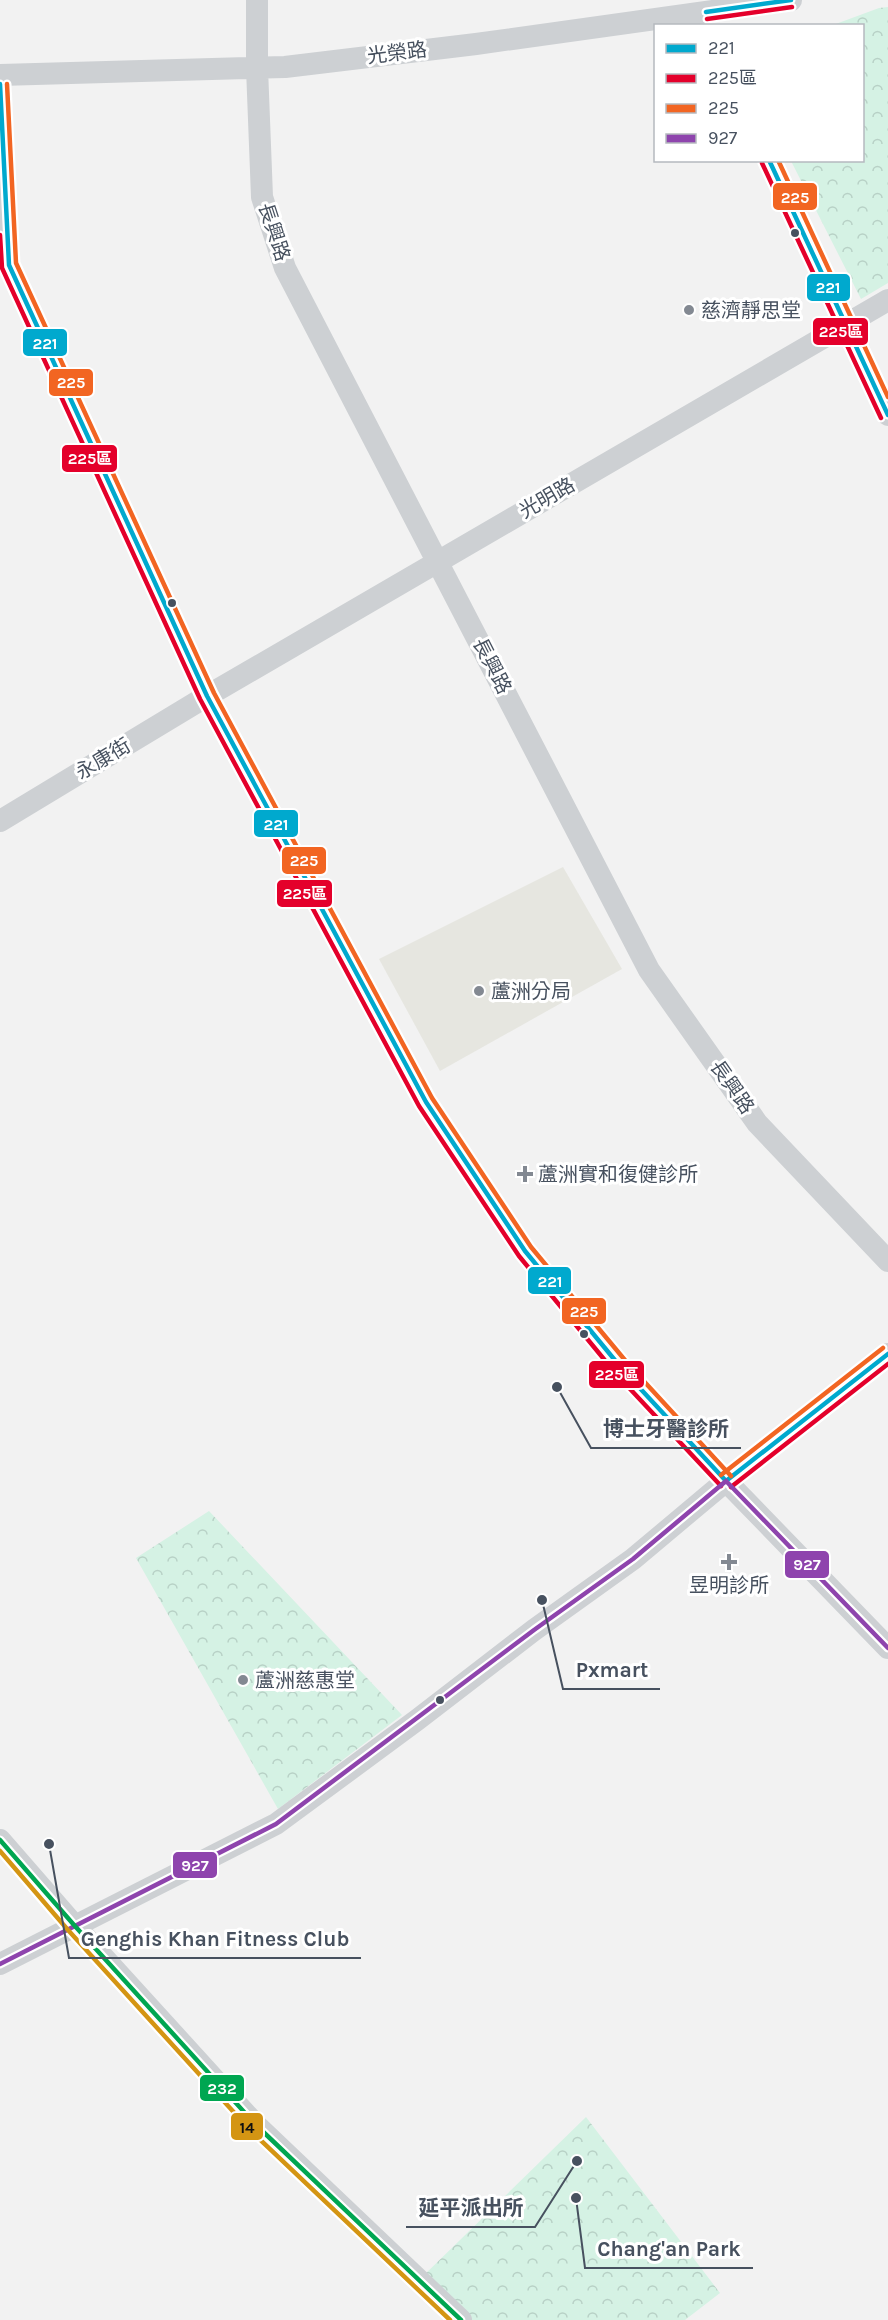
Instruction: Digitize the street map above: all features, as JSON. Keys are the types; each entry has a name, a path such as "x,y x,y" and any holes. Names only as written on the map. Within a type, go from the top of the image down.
{"street":[{"name":"長興路","path":"257,0 262,197 285,268 439,561 649,970 757,1123 888,1261"},
{"name":"光榮路","path":"0,75 257,68 476,44 791,0"},
{"path":"0,84 9,265 207,696 433,1112 525,1251 623,1370 888,1648"},
{"path":"770,162 888,415"},
{"name":"光明路","path":"207,696 888,300"},
{"name":"永康街","path":"0,821 207,696"},
{"path":"0,1964 276,1824 534,1630 633,1559 726,1480 888,1354"},
{"path":"0,1840 256,2125 461,2320"}],"shaded area":[{"path":"563,867 622,969 440,1071 379,959"}],"green space":[{"path":"888,7 888,283 861,299 792,162 864,162 864,24 836,24 879,8"},
{"path":"209,1511 402,1715 278,1809 136,1558"},
{"path":"586,2117 720,2293 685,2320 461,2320 420,2279"}],"transit line":[{"name":"221","path":"706,12 791,0"},
{"name":"225區","path":"707,19 792,7"},
{"name":"221","path":"0,84 9,265 207,696 426,1102 525,1251 623,1370 726,1481"},
{"name":"225","path":"7,84 16,263 214,693 432,1098 531,1247 629,1365 731,1476"},
{"name":"221","path":"770,162 888,415"},
{"name":"225","path":"779,162 888,397"},
{"name":"225區","path":"762,163 881,418"},
{"name":"225區","path":"0,235 2,268 200,699 419,1106 519,1256 617,1375 721,1486"},
{"name":"225","path":"721,1475 883,1348"},
{"name":"221","path":"726,1481 888,1354"},
{"name":"225區","path":"731,1487 888,1364"},
{"name":"927","path":"726,1481 888,1648"},
{"name":"927","path":"0,1964 276,1824 534,1630 633,1559 726,1481"},
{"name":"232","path":"0,1840 256,2125 461,2320"},
{"name":"14","path":"0,1851 68,1930 250,2130 450,2320"}],"place":[{"name":"慈濟靜思堂","path":"689,310"},
{"name":"蘆洲分局","path":"479,991"},
{"name":"蘆洲實和復健診所","path":"525,1174"},
{"name":"博士牙醫診所","path":"557,1387"},
{"name":"昱明診所","path":"729,1562"},
{"name":"Pxmart","path":"542,1600"},
{"name":"蘆洲慈惠堂","path":"243,1680"},
{"name":"Genghis Khan Fitness Club","path":"49,1844"},
{"name":"延平派出所","path":"577,2161"},
{"name":"Chang'an Park","path":"576,2198"}]}
